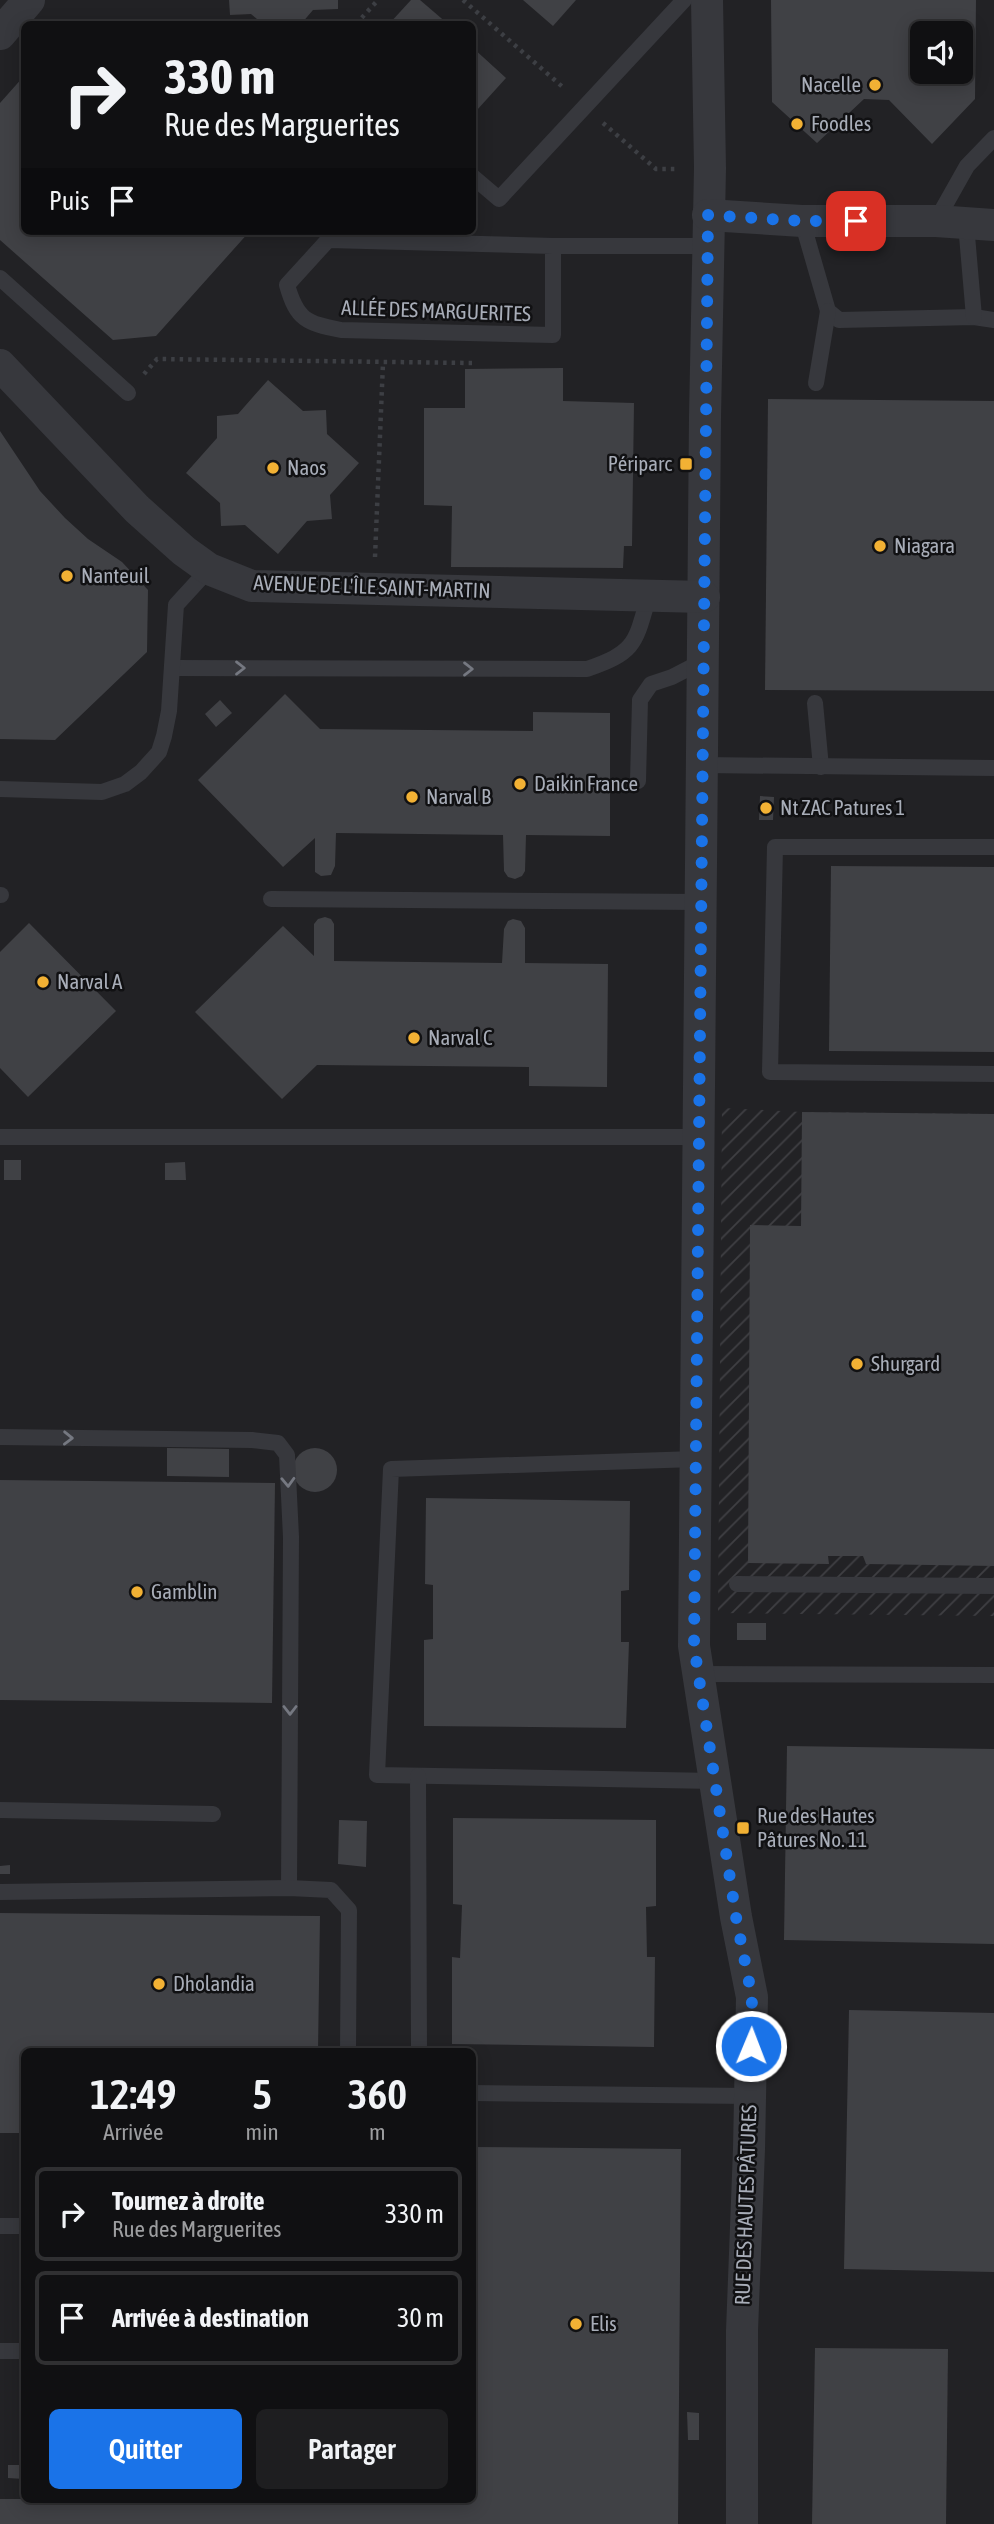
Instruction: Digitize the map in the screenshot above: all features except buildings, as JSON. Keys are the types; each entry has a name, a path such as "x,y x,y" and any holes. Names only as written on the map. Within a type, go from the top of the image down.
{"street":[{"name":"RUE DES HAUTES PÂTURES","path":"707,0 710,168 707,246 694,1646 736,1917 752,1997 742,2331 742,2524"},
{"path":"708,215 802,221 965,223"},
{"name":"AVENUE DE L'ÎLE SAINT-MARTIN","path":"3,372 137,509 184,551 209,569 252,586 704,597"}],"lane":[{"path":"476,179 499,199 684,0"},
{"path":"974,317 965,223 967,166 994,138"},
{"path":"802,221 828,311 816,383"},
{"name":"ALLÉE DES MARGUERITES","path":"553,246 553,335 341,331 313,324 293,307 287,285 328,240 553,246 707,246"},
{"path":"0,278 128,393"},
{"path":"828,311 839,320 974,317 994,320"},
{"path":"0,789 102,792 125,784 141,772 159,752 169,711 176,605 209,569"},
{"path":"172,668 587,669 618,658 637,637 649,595"},
{"path":"638,781 640,700 651,684 673,677 703,661"},
{"path":"815,703 821,767"},
{"path":"702,765 994,768"},
{"path":"994,847 775,848 770,1072 994,1074"},
{"path":"271,899 702,902"},
{"path":"0,1137 698,1137"},
{"path":"0,1437 252,1440 278,1443 287,1455 290,1537 289,1888"},
{"path":"695,1459 391,1469 377,1775 715,1781"},
{"path":"737,1584 994,1586"},
{"path":"698,1674 994,1675"},
{"path":"418,1776 419,2048"},
{"path":"0,1810 213,1814"},
{"path":"0,1892 289,1888 331,1890 349,1910 348,2048"},
{"path":"476,2093 750,2096"},
{"path":"0,2226 21,2226"},
{"path":"0,2351 21,2351"}],"path":[{"path":"359,21 378,0"},
{"path":"128,393 157,359 472,363"},
{"path":"374,589 383,363"}],"shaded area":[{"path":"0,0 994,0 994,2524 0,2524"},
{"name":"Shurgard","path":"722,1108 802,1112 994,1114 994,1616 718,1613"}],"place":[{"name":"Nacelle","path":"875,85"},
{"name":"Foodles","path":"797,124"},
{"name":"Périparc","path":"686,464"},
{"name":"Naos","path":"273,468"},
{"name":"Niagara","path":"880,546"},
{"name":"Nanteuil","path":"67,576"},
{"name":"Daikin France","path":"520,784"},
{"name":"Narval B","path":"412,797"},
{"name":"Nt ZAC Patures 1","path":"766,808"},
{"name":"Narval A","path":"43,982"},
{"name":"Narval C","path":"414,1038"},
{"name":"Shurgard","path":"857,1364"},
{"name":"Gamblin","path":"137,1592"},
{"name":"Rue des Hautes Pâtures No. 11","path":"743,1828"},
{"name":"Dholandia","path":"159,1984"},
{"name":"Elis","path":"576,2324"}],"route":[{"path":"751,2046 752,1997 736,1917 694,1646 708,215 802,221 856,221"}]}
